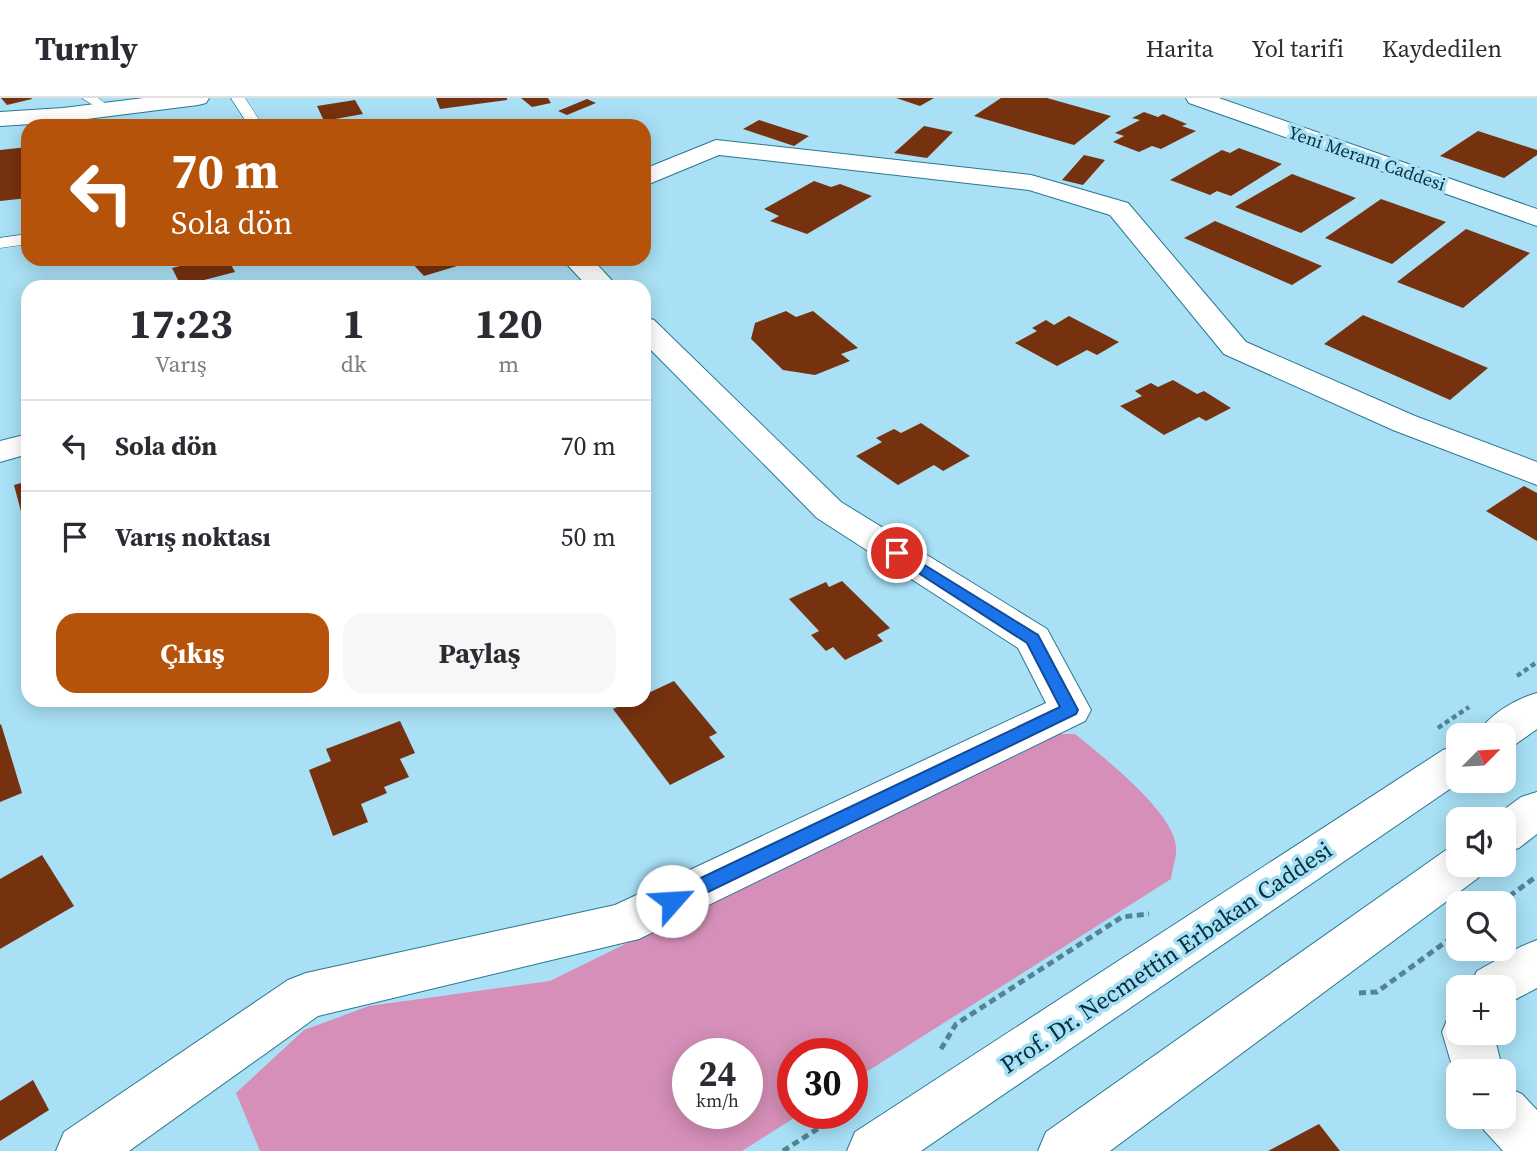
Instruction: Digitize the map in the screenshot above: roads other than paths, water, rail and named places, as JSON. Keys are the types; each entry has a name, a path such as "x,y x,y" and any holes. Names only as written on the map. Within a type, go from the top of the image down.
{"street":[{"path":"0,119 114,103 198,98"},
{"name":"Yeni Meram Caddesi","path":"1197,98 1537,218"},
{"name":"Yeni Meram Caddesi","path":"1232,98 1537,204"},
{"path":"651,175 716,147 1031,183 1119,209 1235,348 1404,423 1537,474"},
{"path":"83,1151 306,996 622,925 1070,710 1033,639 829,510 651,333"},
{"path":"0,453 21,446"},
{"path":"1488,718 1524,694"},
{"name":"Prof. Dr. Necmettin Erbakan Caddesi","path":"874,1151 1445,747"},
{"path":"1516,825 1537,810"},
{"path":"1065,1151 1446,876"},
{"path":"1515,975 1537,962"},
{"path":"1516,1127 1537,1144"}],"lane":[{"path":"238,98 252,119"},
{"path":"0,243 21,240"}]}
